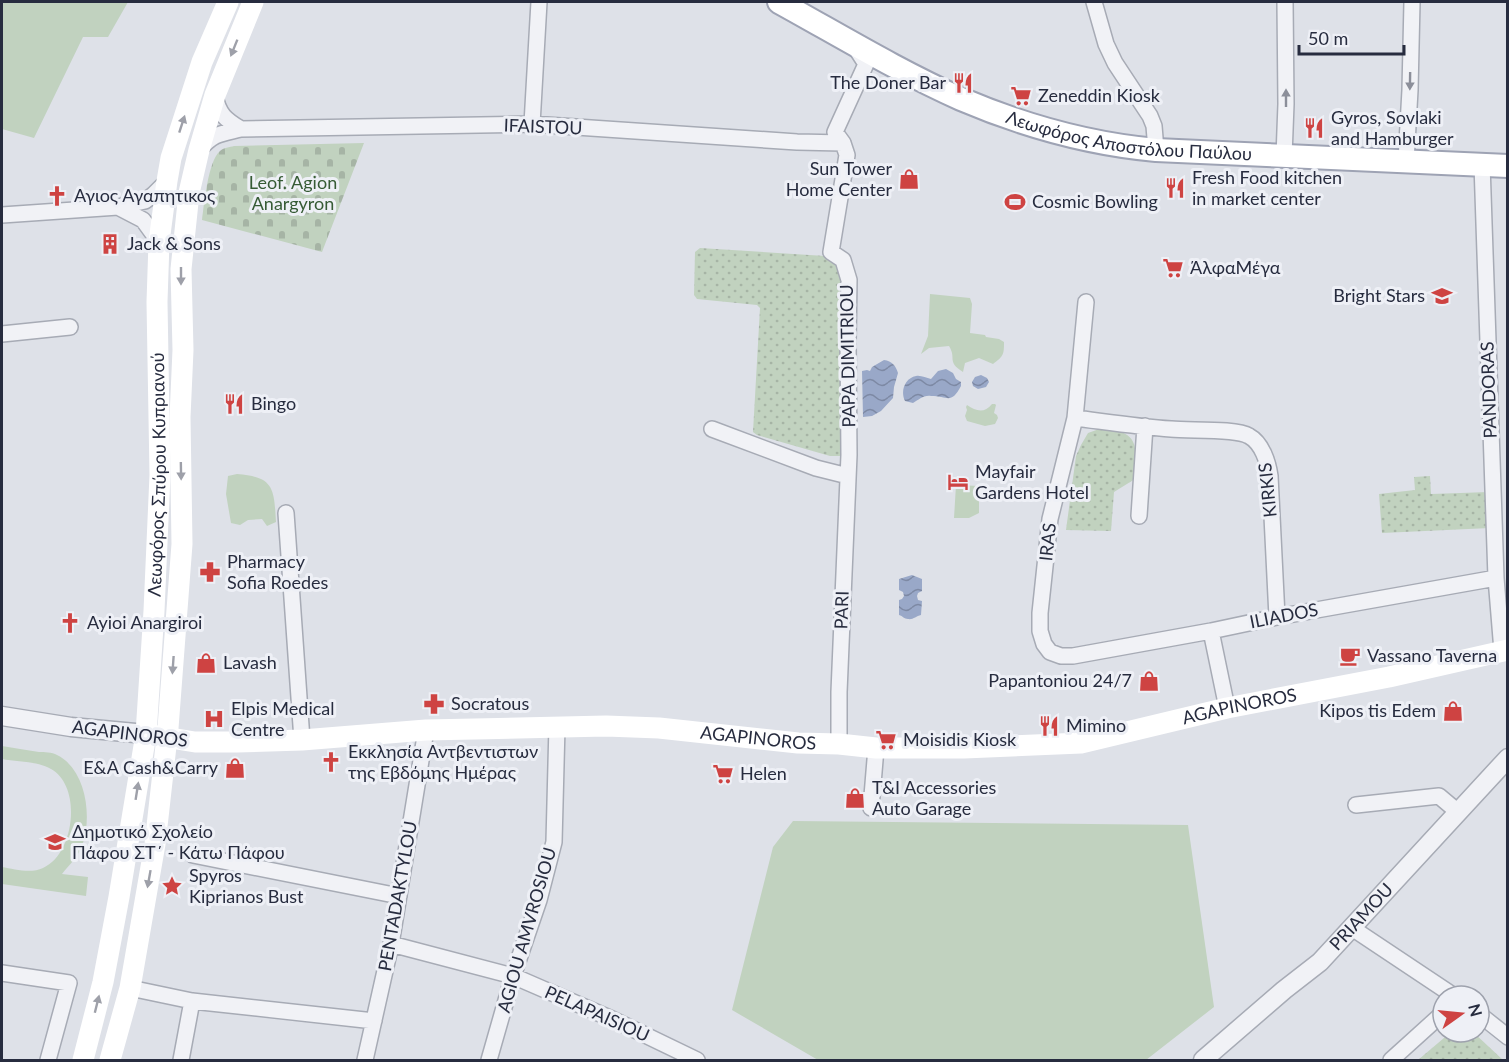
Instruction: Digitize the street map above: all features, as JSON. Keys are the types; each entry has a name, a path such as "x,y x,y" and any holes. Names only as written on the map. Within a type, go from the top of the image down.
{"main road":[{"name":"Λεωφόρος Σπύρου Κυπριανού","path":"110,1060 130,988 155,844 157,736 154,611 160,475 157,302 159,242 171,158 202,62 228,2"},
{"name":"Λεωφόρος Σπύρου Κυπριανού","path":"83,1060 103,981 157,736 182,544 181,269 189,193 215,95 253,2"},
{"name":"Λεωφόρος Αποστόλου Παύλου","path":"778,2 891,64 950,93 1006,117 1088,139 1156,150 1508,166"},
{"name":"AGAPINOROS","path":"157,736 195,742 302,740 426,730 606,726 659,728 798,743 876,748 1081,744 1227,708 1389,677 1505,651"}],"street":[{"path":"532,124 539,2"},
{"path":"1094,2 1106,44 1115,63 1150,116 1154,126 1156,150"},
{"path":"1284,156 1285,2"},
{"path":"1406,161 1412,2"},
{"name":"PAPA DIMITRIOU","path":"848,476 849,280 843,261 831,252 847,155 843,143 835,132 866,64 851,42"},
{"path":"215,95 217,106 223,115 229,122 241,129"},
{"name":"IFAISTOU","path":"199,150 209,139 241,129 532,124 797,142 843,143"},
{"name":"PANDORAS","path":"1482,164 1496,578 1505,651"},
{"path":"2,215 118,207 145,201 167,181"},
{"path":"118,207 144,220 159,242"},
{"name":"IRAS","path":"1073,656 1061,656 1050,652 1044,645 1040,631 1040,613 1050,519 1075,418 1086,302"},
{"path":"2,334 70,327"},
{"name":"KIRKIS","path":"1075,418 1170,429 1232,432 1250,436 1268,460 1276,617"},
{"path":"1139,516 1145,426"},
{"path":"712,429 816,468 848,476"},
{"name":"PARI","path":"839,744 838,692 848,476"},
{"path":"286,513 302,740"},
{"name":"ILIADOS","path":"1073,656 1496,578"},
{"path":"1210,631 1227,708"},
{"name":"AGAPINOROS","path":"2,716 71,727 157,736"},
{"name":"AGIOU AMVROSIOU","path":"489,1060 513,976 539,900 554,842 557,726"},
{"name":"PENTADAKTYLOU","path":"365,1060 391,945 426,730"},
{"path":"872,807 876,748"},
{"name":"PRIAMOU","path":"1203,1060 1320,962 1508,758"},
{"path":"1356,805 1439,796 1458,812"},
{"path":"193,855 399,896"},
{"path":"1352,928 1436,984"},
{"name":"PELAPAISIOU","path":"391,945 513,976 612,1019 697,1060"},
{"path":"2,973 69,983 48,1060"},
{"path":"130,988 192,1001 374,1020"},
{"path":"181,1060 192,1001"},
{"path":"1391,1060 1431,1024"},
{"path":"1491,1024 1508,1037"}],"green space":[{"path":"2,2 128,2 108,37 83,37 34,138 2,129"},
{"name":"Leof. Agion Anargyron","path":"364,143 322,252 202,220 212,164 223,149 234,146"},
{"path":"700,248 825,256 834,261 842,270 844,450 840,456 830,456 753,432 760,308 757,305 697,299 694,295 695,252"},
{"path":"930,294 970,298 972,304 970,333 985,335 1004,342 1001,357 993,364 979,358 965,363 963,372 953,362 949,346 929,348 921,354 928,336"},
{"path":"992,404 996,405 994,413 998,418 995,424 985,426 967,421 965,416 967,405 980,410"},
{"path":"1102,428 1124,433 1134,443 1135,479 1114,492 1111,531 1066,530 1076,456 1088,433"},
{"path":"237,474 258,478 270,486 273,493 276,522 267,526 262,519 248,520 240,525 231,523 226,494 228,476"},
{"path":"1430,476 1431,494 1489,492 1490,528 1382,533 1379,494 1415,490 1414,477"},
{"path":"956,485 979,486 979,513 969,518 954,518"},
{"path":"2,746 55,754 75,771 84,794 86,832 79,852 62,874 88,877 86,896 2,884 2,867 33,871 54,861 68,836 71,805 68,790 61,778 51,769 33,763 2,759"},
{"path":"793,821 1188,825 1214,1007 1146,1060 818,1060 732,1010 773,847"},
{"path":"1437,1044 1486,1044 1503,1060 1418,1060"}],"water":[{"path":"884,360 893,364 898,373 893,398 881,411 872,416 863,417 862,371 870,371 872,367"},
{"path":"946,369 961,382 961,386 952,398 926,396 913,403 905,401 903,389 909,379 922,376 931,379 938,371"},
{"path":"981,375 989,382 986,387 978,389 973,386 972,382 975,377"},
{"path":"912,575 922,579 922,591 917,596 918,600 922,601 921,615 905,619 899,615 899,600 904,596 899,590 899,579"}],"place":[{"name":"The Doner Bar","path":"963,83"},
{"name":"Zeneddin Kiosk","path":"1021,96"},
{"name":"Gyros, Sovlaki and Hamburger","path":"1314,128"},
{"name":"Sun Tower Home Center","path":"909,179"},
{"name":"Fresh Food kitchen in market center","path":"1175,188"},
{"name":"Αγιος Αγαπητικος","path":"57,196"},
{"name":"Cosmic Bowling","path":"1015,202"},
{"name":"Jack & Sons","path":"110,244"},
{"name":"ΆλφαΜέγα","path":"1173,268"},
{"name":"Bright Stars","path":"1442,296"},
{"name":"Bingo","path":"234,404"},
{"name":"Mayfair Gardens Hotel","path":"958,482"},
{"name":"Pharmacy Sofia Roedes","path":"210,572"},
{"name":"Ayioi Anargiroi","path":"70,623"},
{"name":"Vassano Taverna","path":"1350,656"},
{"name":"Lavash","path":"206,663"},
{"name":"Papantoniou 24/7","path":"1149,681"},
{"name":"Socratous","path":"434,704"},
{"name":"Kipos tis Edem","path":"1453,711"},
{"name":"Elpis Medical Centre","path":"214,719"},
{"name":"Mimino","path":"1049,726"},
{"name":"Moisidis Kiosk","path":"886,740"},
{"name":"Εκκλησία Αντβεντιστων της Εβδόμης Ημέρας","path":"331,762"},
{"name":"E&A Cash&Carry","path":"235,768"},
{"name":"Helen","path":"723,774"},
{"name":"T&I Accessories Auto Garage","path":"855,798"},
{"name":"Δημοτικό Σχολείο Πάφου ΣΤ΄ - Κάτω Πάφου","path":"55,842"},
{"name":"Spyros Kiprianos Bust","path":"172,886"}]}
